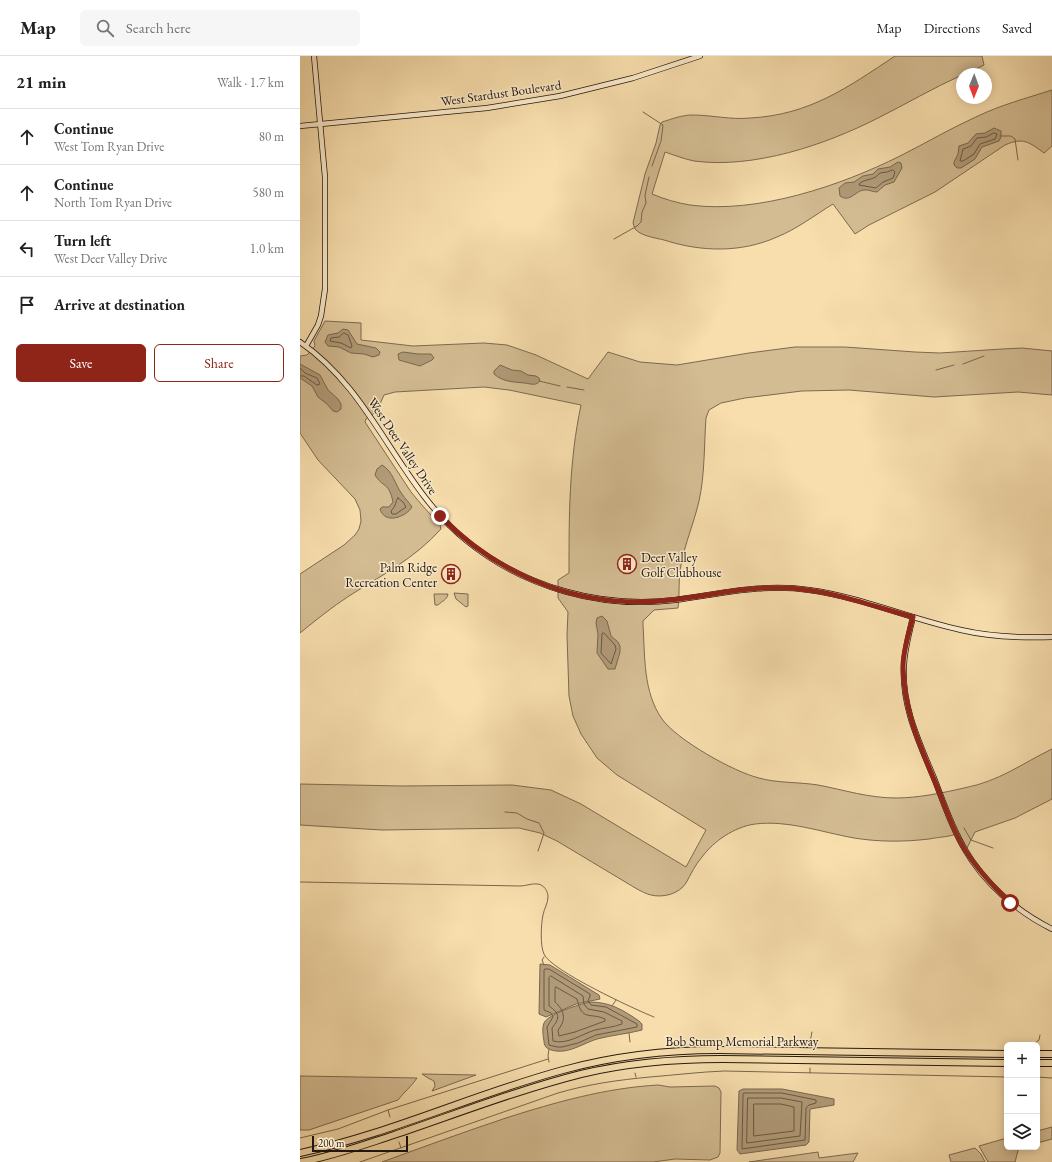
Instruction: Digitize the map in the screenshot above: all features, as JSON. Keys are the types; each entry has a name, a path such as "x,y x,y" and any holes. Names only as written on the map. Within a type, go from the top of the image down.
{"highway":[{"name":"Bob Stump Memorial Parkway","path":"300,1153 362,1136 550,1073 590,1063 638,1055 670,1051 711,1050 1004,1054"},
{"path":"1040,1054 1052,1054"},
{"name":"Bob Stump Memorial Parkway","path":"301,1162 356,1148 549,1083 587,1073 639,1064 675,1060 710,1059 1004,1063"},
{"path":"1040,1063 1052,1063"}],"street":[{"path":"306,346 318,325 323,309 324,298 326,206 325,177 314,56"},
{"name":"West Stardust Boulevard","path":"300,126 488,108 560,96 633,78 700,56"},
{"name":"West Deer Valley Drive","path":"300,342 333,369 358,398 410,479 440,516 479,551 514,572 536,581 559,590 622,602 652,602 749,588 806,589 840,596 960,630 980,634 1018,637 1052,637"},
{"path":"913,617 906,642 903,665 908,709 917,738 957,834 964,848 983,875 1010,903 1052,929"}],"shaded area":[{"path":"895,56 982,56 984,65 978,68 956,68 956,78 888,113 835,137 789,153 765,158 717,163 694,161 665,152 652,194 685,204 716,207 743,205 798,195 851,178 900,156 958,125 987,112 1052,90 1052,146 1044,153 1026,142 1017,141 1005,145 935,192 869,225 855,234 833,204 784,234 749,246 735,248 707,249 692,247 649,236 635,229 633,223 645,174 662,122 688,115 743,118 771,116 791,112 827,98"},
{"path":"325,321 361,323 361,340 413,346 484,343 507,345 536,355 588,379 608,352 640,362 677,365 795,347 845,347 940,353 1022,348 1052,351 1052,395 1018,392 934,397 849,390 802,391 745,398 721,403 709,410 706,418 701,491 681,565 678,608 654,610 643,621 643,625 648,686 651,697 662,719 669,727 693,745 721,762 748,775 780,782 818,785 876,797 904,798 947,792 977,785 1010,772 1052,749 1052,799 1015,818 975,832 967,848 959,833 920,840 882,841 854,838 792,825 767,823 755,824 740,828 719,840 700,860 683,887 675,892 661,896 649,895 637,889 557,841 540,833 519,828 382,830 300,825 300,784 403,786 512,785 551,790 581,804 686,867 706,830 617,775 597,758 581,734 573,716 569,696 567,635 568,612 558,598 558,580 569,573 572,468 581,405 509,390 484,387 395,392 384,395 377,411 366,419 365,422 411,492 440,525 441,529 431,540 409,558 343,600 300,633 300,574 344,545 355,535 359,529 361,521 360,510 355,499 318,460 300,433 300,356 307,355 315,346 314,341"},
{"path":"454,593 468,594 468,606 466,607 456,599"},
{"path":"434,594 448,594 447,598 438,605 435,605"},
{"path":"422,1074 476,1075 432,1091 435,1086 434,1081"},
{"path":"300,1076 417,1078 398,1100 309,1130 300,1130"},
{"path":"658,1085 670,1087 715,1086 719,1088 721,1092 720,1153 718,1157 710,1160 675,1159 653,1162 382,1162 490,1123 544,1107 619,1089"},
{"path":"1052,1127 1052,1139 1040,1142 1040,1130"},
{"path":"1004,1139 1004,1150 1018,1150 1015,1162 988,1162 979,1146"},
{"path":"975,1148 981,1154 985,1162 951,1162 949,1155"},
{"path":"818,1152 819,1158 858,1153 853,1162 749,1162"}],"water":[{"path":"994,128 1001,131 999,141 982,147 975,159 961,168 957,168 954,165 959,146 968,143 976,134 985,133"},
{"path":"898,162 901,163 902,168 894,182 885,185 877,192 866,190 847,198 840,196 839,188 845,183 854,182 863,176 873,174 878,169 890,167"},
{"path":"343,329 348,330 357,344 376,348 380,352 379,355 373,357 364,354 351,353 339,347 328,346 325,342 328,335 338,333"},
{"path":"403,352 431,354 434,358 420,366 399,360 398,354"},
{"path":"300,364 320,375 328,390 338,399 341,404 341,409 337,412 333,411 318,397 312,386 300,378"},
{"path":"500,365 512,370 521,371 528,375 536,376 540,381 537,384 533,384 501,379 494,374 494,371"},
{"path":"382,465 394,478 403,496 412,507 405,514 396,518 386,517 380,509 382,507 389,507 393,502 388,488 375,475 377,469"},
{"path":"602,616 607,621 611,636 620,646 620,652 615,669 608,669 597,653 598,634 596,623 597,618"},
{"path":"540,964 550,965 599,995 600,999 576,1004 546,1017 539,1014"},
{"path":"590,1002 604,1003 622,1010 642,1024 642,1030 597,1039 566,1051 553,1051 546,1047 543,1034 544,1023 551,1016"},
{"path":"743,1089 782,1089 834,1099 834,1105 810,1109 809,1142 806,1145 740,1154 737,1150 739,1091"}],"waterway":[{"path":"643,112 663,125 661,141 652,166"},
{"path":"1000,136 1011,136 1015,139 1018,160"},
{"path":"614,239 637,226 641,222 642,212 646,203 645,195 649,177"},
{"path":"963,364 984,356"},
{"path":"936,370 954,365"},
{"path":"539,381 560,386"},
{"path":"567,387 584,390"},
{"path":"505,812 517,813 527,819 539,823 544,833 538,851"},
{"path":"964,828 971,840 993,848"},
{"path":"300,882 520,886 538,884 545,889 548,895 542,919 541,941 544,954 550,961 561,970 594,989 654,1017"},
{"path":"544,957 542,960 544,965"},
{"path":"612,1006 616,1000"},
{"path":"810,1042 812,1032"},
{"path":"629,1033 630,1042"},
{"path":"1036,1042 1039,1040 1040,1035"},
{"path":"549,1049 549,1062"},
{"path":"300,1138 338,1129 388,1110 548,1059"},
{"path":"810,1068 810,1073"},
{"path":"360,1162 558,1093 615,1081 724,1071 1004,1077"},
{"path":"635,1073 636,1077"},
{"path":"1040,1077 1052,1078"},
{"path":"388,1110 390,1117"},
{"path":"399,1142 401,1148"}],"place":[{"name":"Deer Valley Golf Clubhouse","path":"627,564"},
{"name":"Palm Ridge Recreation Center","path":"451,574"}],"route":[{"path":"440,516 449,526 479,551 514,572 547,586 591,598 622,602 652,602 676,600 749,588 806,589 827,593 913,617 906,642 903,665 908,709 917,738 951,821 964,848 983,875 1010,903"}]}
